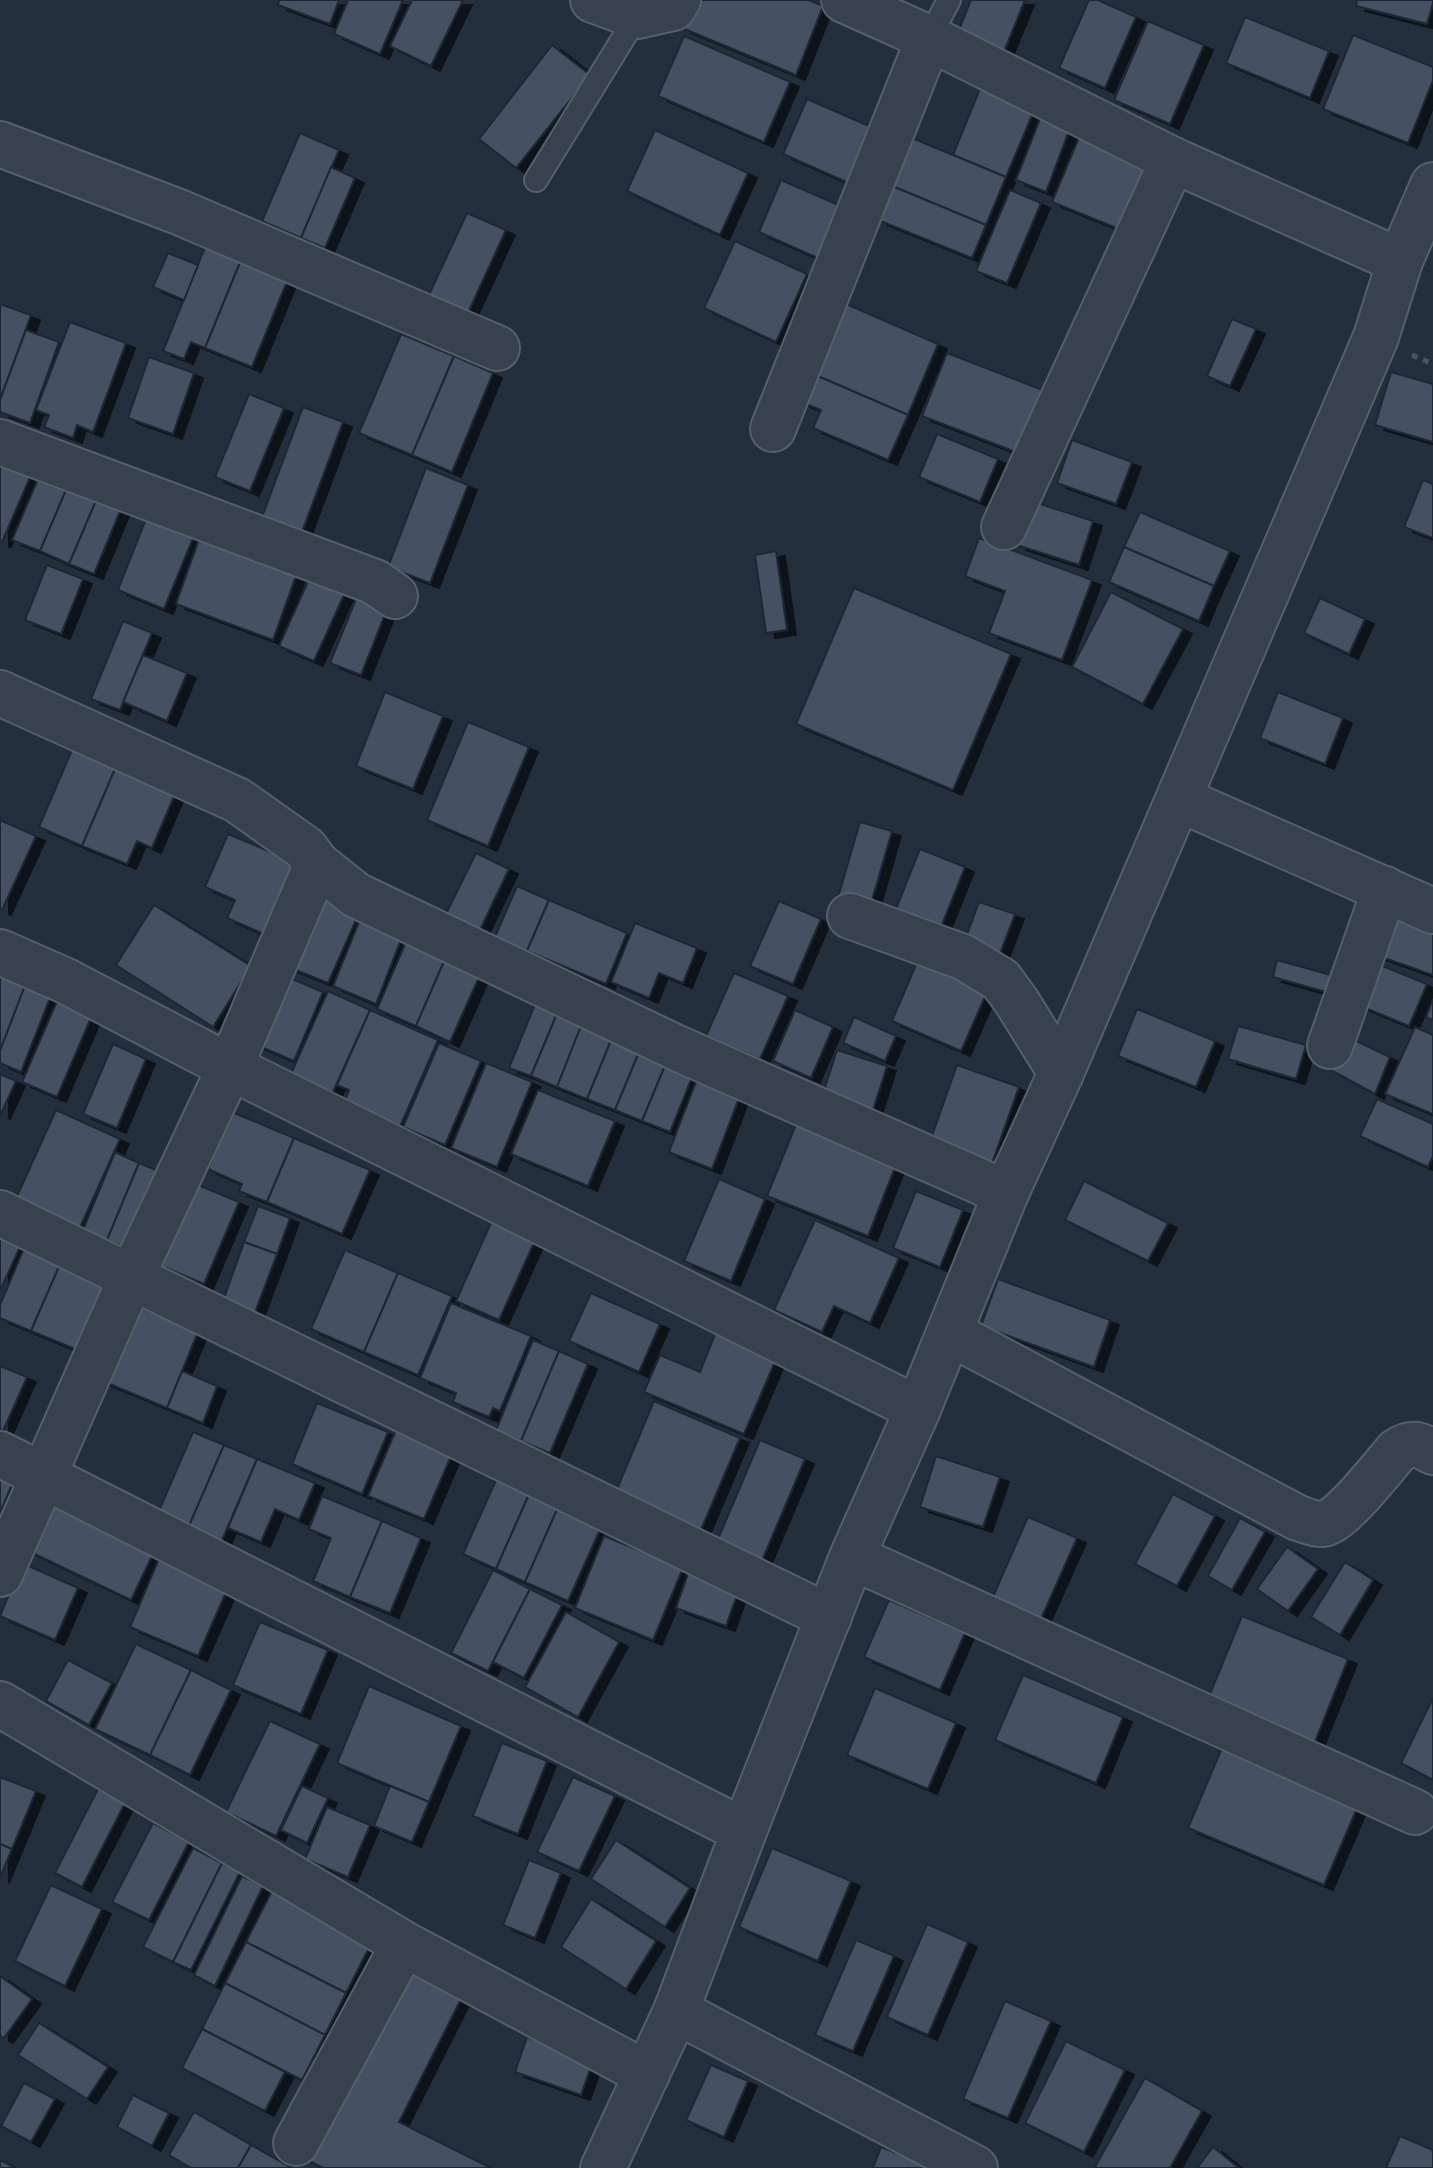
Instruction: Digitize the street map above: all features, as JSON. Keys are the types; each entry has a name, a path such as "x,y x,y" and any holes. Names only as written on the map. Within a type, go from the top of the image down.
{"street":[{"path":"593,0 637,16 673,8 678,0"},
{"path":"844,0 929,38 1173,160 1400,261"},
{"path":"773,429 929,38"},
{"path":"0,144 179,212 497,348"},
{"path":"1004,527 1173,160"},
{"path":"603,2168 676,2011 852,1557 1376,337 1400,261 1433,185"},
{"path":"0,442 375,582 395,596"},
{"path":"0,693 237,800 305,848 317,864 356,895 663,1042 1006,1193"},
{"path":"1179,799 1433,911"},
{"path":"0,1574 131,1278 230,1067 317,864"},
{"path":"1330,1046 1385,889"},
{"path":"850,916 963,957 1001,980 1061,1073"},
{"path":"0,952 66,981 230,1067 918,1409"},
{"path":"0,1213 829,1617"},
{"path":"950,1333 1298,1518 1312,1522 1325,1524 1341,1515 1405,1445 1417,1444 1433,1452"},
{"path":"0,1454 744,1831"},
{"path":"852,1557 1415,1812"},
{"path":"0,1704 404,1944 647,2074"},
{"path":"296,2143 404,1944"},
{"path":"676,2011 975,2168"}],"lane":[{"path":"929,38 949,0"},
{"path":"536,180 637,16"}],"building":[{"path":"279,0 339,0 330,24 278,5"},
{"path":"348,0 403,0 380,54 334,34"},
{"path":"412,0 463,0 431,66 390,46"},
{"path":"693,0 809,0 823,6 796,75 682,28"},
{"path":"971,0 1025,0 1003,54 957,35"},
{"path":"1089,0 1098,0 1136,17 1105,88 1059,68"},
{"path":"1357,0 1433,0 1433,3 1427,24 1356,6"},
{"path":"1245,17 1329,51 1310,98 1226,63"},
{"path":"1148,21 1204,45 1170,124 1114,100"},
{"path":"1353,35 1433,67 1433,80 1408,143 1323,109"},
{"path":"684,36 790,82 764,142 658,96"},
{"path":"552,45 590,75 516,168 479,139"},
{"path":"981,86 1035,108 1006,177 953,155"},
{"path":"807,99 885,133 860,188 783,154"},
{"path":"1044,109 1073,120 1046,192 1016,180"},
{"path":"1083,128 1154,157 1124,231 1052,202"},
{"path":"655,130 748,173 720,235 627,191"},
{"path":"300,133 339,150 301,238 262,221"},
{"path":"912,138 1006,177 986,225 892,186"},
{"path":"331,167 355,178 325,248 301,238"},
{"path":"781,180 850,210 827,262 759,232"},
{"path":"892,186 986,225 972,258 878,220"},
{"path":"1010,190 1041,203 1007,283 976,271"},
{"path":"467,213 506,230 466,317 427,299"},
{"path":"735,241 807,274 776,342 704,308"},
{"path":"206,245 241,260 205,348 191,342 184,359 163,351"},
{"path":"168,253 198,265 184,300 153,287"},
{"path":"241,260 288,279 252,367 205,348"},
{"path":"844,303 938,344 908,415 813,374"},
{"path":"0,304 31,315 0,400"},
{"path":"1232,319 1256,329 1230,386 1207,376"},
{"path":"70,322 126,343 93,432 77,425 73,438 44,427 49,415 36,410"},
{"path":"26,330 59,342 30,423 0,412 0,400"},
{"path":"401,334 454,356 412,455 359,433"},
{"path":"947,353 1045,391 1021,454 922,416"},
{"path":"454,356 493,373 452,472 412,455"},
{"path":"149,357 194,373 173,434 128,418"},
{"path":"1391,372 1433,384 1433,442 1375,425"},
{"path":"813,374 908,415 888,460 813,428 821,410 801,402"},
{"path":"249,394 284,408 250,491 215,477"},
{"path":"303,407 343,422 302,532 262,517"},
{"path":"937,434 998,459 980,502 919,477"},
{"path":"1072,440 1132,462 1116,504 1057,483"},
{"path":"0,454 34,468 2,542 0,542"},
{"path":"44,465 72,476 40,551 12,540"},
{"path":"426,468 468,485 430,583 388,567"},
{"path":"72,476 101,489 69,564 40,551"},
{"path":"1423,480 1433,484 1433,538 1404,527"},
{"path":"101,489 125,499 94,574 69,564"},
{"path":"1031,501 1093,521 1079,565 1017,545"},
{"path":"1140,512 1230,551 1214,586 1124,547"},
{"path":"146,519 193,538 164,609 118,590"},
{"path":"204,525 302,559 273,640 176,604"},
{"path":"979,538 1092,580 1062,660 989,633 1005,591 965,576"},
{"path":"1124,547 1214,586 1199,621 1109,582"},
{"path":"776,551 787,630 766,633 755,555"},
{"path":"47,565 83,579 61,634 25,620"},
{"path":"314,568 349,584 314,661 279,646"},
{"path":"854,588 1011,654 953,790 796,724"},
{"path":"360,589 390,601 361,675 330,663"},
{"path":"1111,592 1183,629 1143,704 1072,667"},
{"path":"1320,598 1365,619 1349,654 1304,633"},
{"path":"123,621 152,633 120,710 91,699"},
{"path":"143,655 187,673 167,721 123,702"},
{"path":"385,692 443,716 413,789 356,766"},
{"path":"1278,692 1343,718 1325,764 1260,738"},
{"path":"468,722 529,747 488,846 427,820"},
{"path":"75,743 118,762 82,846 39,827"},
{"path":"118,762 178,787 152,848 137,841 127,864 82,846"},
{"path":"0,820 36,836 2,910 0,909"},
{"path":"860,822 892,831 868,914 836,904"},
{"path":"228,834 304,866 273,938 227,918 235,900 205,887"},
{"path":"920,849 965,867 937,937 892,919"},
{"path":"476,853 509,869 478,934 444,918"},
{"path":"517,886 549,900 527,951 495,937"},
{"path":"313,890 360,911 328,983 281,964"},
{"path":"549,900 627,933 606,984 527,951"},
{"path":"779,901 821,919 793,984 750,966"},
{"path":"979,902 1015,914 999,956 964,943"},
{"path":"154,905 251,966 213,1027 116,965"},
{"path":"1392,909 1433,923 1433,975 1376,955"},
{"path":"361,917 403,934 376,1004 333,986"},
{"path":"635,923 697,948 683,983 659,973 649,998 611,982"},
{"path":"409,935 448,952 416,1026 377,1009"},
{"path":"448,952 483,968 450,1042 416,1026"},
{"path":"921,953 991,983 961,1051 892,1021"},
{"path":"1277,960 1338,977 1333,994 1273,977"},
{"path":"1370,961 1427,984 1409,1026 1356,1004"},
{"path":"0,963 29,975 0,1051"},
{"path":"278,973 323,992 294,1061 250,1042"},
{"path":"734,973 788,996 760,1059 706,1036"},
{"path":"29,975 55,985 21,1072 0,1063 0,1051"},
{"path":"328,991 370,1010 332,1094 290,1076"},
{"path":"58,999 93,1013 57,1097 22,1082"},
{"path":"1433,999 1433,1020 1426,1017"},
{"path":"536,1002 558,1011 531,1076 509,1068"},
{"path":"1137,1009 1215,1041 1196,1087 1118,1056"},
{"path":"370,1010 438,1040 399,1129 344,1104 349,1090 337,1085"},
{"path":"795,1010 833,1027 811,1078 773,1061"},
{"path":"558,1011 583,1021 557,1087 531,1076"},
{"path":"854,1017 896,1036 885,1061 843,1043"},
{"path":"583,1021 614,1033 587,1099 557,1087"},
{"path":"1238,1026 1306,1045 1296,1079 1228,1059"},
{"path":"1415,1027 1433,1035 1433,1114 1385,1094"},
{"path":"614,1033 642,1045 615,1110 587,1099"},
{"path":"1344,1035 1390,1057 1375,1094 1329,1069"},
{"path":"439,1043 481,1061 445,1145 403,1127"},
{"path":"113,1044 146,1059 117,1128 83,1114"},
{"path":"642,1045 669,1056 642,1121 615,1110"},
{"path":"837,1050 887,1066 873,1110 823,1094"},
{"path":"669,1056 696,1067 670,1132 642,1121"},
{"path":"486,1063 532,1082 497,1167 451,1148"},
{"path":"957,1065 1019,1087 990,1169 928,1147"},
{"path":"701,1069 744,1085 712,1169 669,1152"},
{"path":"0,1074 16,1081 1,1114 0,1113"},
{"path":"538,1090 615,1121 588,1186 511,1154"},
{"path":"1377,1099 1433,1124 1433,1156 1428,1167 1360,1136"},
{"path":"56,1110 120,1139 77,1234 13,1205"},
{"path":"232,1112 294,1138 267,1202 239,1191 242,1184 208,1169"},
{"path":"801,1112 901,1152 868,1236 767,1196"},
{"path":"294,1138 370,1170 342,1234 267,1202"},
{"path":"115,1152 139,1163 107,1240 83,1230"},
{"path":"139,1163 161,1172 129,1249 107,1240"},
{"path":"719,1179 765,1199 731,1281 684,1261"},
{"path":"1084,1181 1168,1223 1148,1261 1065,1220"},
{"path":"191,1182 239,1202 204,1284 157,1264"},
{"path":"916,1191 963,1210 940,1267 893,1248"},
{"path":"258,1206 290,1218 277,1254 244,1242"},
{"path":"494,1216 537,1236 499,1320 456,1301"},
{"path":"0,1217 28,1229 0,1291"},
{"path":"815,1220 899,1258 870,1323 834,1306 822,1332 774,1310"},
{"path":"28,1239 64,1255 31,1331 0,1318 0,1305"},
{"path":"244,1242 277,1254 254,1315 222,1304"},
{"path":"345,1250 398,1273 364,1352 311,1329"},
{"path":"64,1255 112,1275 80,1351 31,1331"},
{"path":"398,1273 452,1296 418,1375 364,1352"},
{"path":"998,1279 1110,1320 1094,1367 981,1326"},
{"path":"591,1293 660,1324 639,1372 569,1341"},
{"path":"451,1303 531,1336 500,1411 493,1408 489,1417 453,1402 456,1393 420,1378"},
{"path":"132,1304 198,1332 167,1408 100,1380"},
{"path":"718,1327 779,1352 744,1434 644,1392 660,1355 700,1372"},
{"path":"533,1340 559,1351 521,1441 496,1430"},
{"path":"559,1351 588,1364 550,1453 521,1441"},
{"path":"0,1366 27,1377 3,1431 0,1430"},
{"path":"182,1371 217,1386 203,1423 167,1408"},
{"path":"654,1401 740,1438 700,1532 614,1496"},
{"path":"317,1403 388,1432 362,1494 292,1464"},
{"path":"401,1418 457,1442 424,1519 368,1496"},
{"path":"193,1432 224,1445 186,1533 155,1520"},
{"path":"760,1440 805,1459 761,1563 716,1544"},
{"path":"224,1445 257,1459 219,1547 186,1533"},
{"path":"936,1456 1000,1477 983,1527 920,1507"},
{"path":"257,1459 315,1483 299,1520 275,1509 261,1542 228,1528"},
{"path":"501,1469 534,1483 496,1569 463,1554"},
{"path":"0,1471 15,1477 0,1513"},
{"path":"534,1483 563,1496 525,1582 496,1569"},
{"path":"49,1486 160,1539 131,1600 20,1547"},
{"path":"1173,1494 1215,1516 1177,1586 1135,1564"},
{"path":"322,1496 382,1521 350,1597 313,1581 331,1538 309,1529"},
{"path":"563,1496 606,1516 568,1601 525,1582"},
{"path":"1028,1517 1077,1538 1036,1630 988,1608"},
{"path":"1240,1518 1265,1532 1232,1590 1208,1576"},
{"path":"382,1521 421,1538 390,1613 350,1597"},
{"path":"604,1536 683,1568 653,1640 575,1608"},
{"path":"164,1547 233,1576 198,1656 130,1627"},
{"path":"1287,1547 1318,1569 1288,1611 1257,1589"},
{"path":"1345,1562 1373,1580 1340,1635 1311,1617"},
{"path":"22,1563 78,1588 55,1640 0,1616"},
{"path":"493,1570 530,1589 488,1671 451,1653"},
{"path":"689,1571 739,1589 726,1626 676,1608"},
{"path":"530,1589 562,1605 524,1678 493,1662"},
{"path":"889,1600 965,1633 940,1690 864,1657"},
{"path":"566,1612 619,1642 578,1717 525,1687"},
{"path":"1242,1616 1348,1659 1312,1749 1205,1706"},
{"path":"260,1622 328,1650 301,1714 233,1685"},
{"path":"136,1644 191,1670 150,1755 95,1729"},
{"path":"68,1660 112,1683 89,1725 46,1701"},
{"path":"191,1670 231,1690 190,1775 150,1755"},
{"path":"1023,1675 1123,1717 1096,1783 995,1740"},
{"path":"369,1686 461,1726 429,1802 337,1763"},
{"path":"875,1688 956,1723 928,1789 847,1755"},
{"path":"1433,1698 1433,1780 1401,1763"},
{"path":"270,1721 320,1744 276,1836 226,1812"},
{"path":"502,1743 547,1761 518,1834 473,1816"},
{"path":"1222,1748 1358,1806 1324,1885 1188,1828"},
{"path":"0,1777 36,1791 12,1849 0,1844"},
{"path":"573,1777 615,1796 579,1871 537,1852"},
{"path":"302,1786 328,1798 307,1843 281,1830"},
{"path":"390,1786 429,1802 412,1842 374,1826"},
{"path":"98,1789 125,1803 82,1887 55,1873"},
{"path":"327,1807 370,1825 348,1877 305,1859"},
{"path":"153,1823 189,1842 149,1920 112,1902"},
{"path":"616,1840 690,1888 665,1927 591,1879"},
{"path":"0,1844 12,1849 0,1878"},
{"path":"193,1848 222,1863 173,1962 143,1947"},
{"path":"772,1848 851,1881 818,1961 739,1927"},
{"path":"529,1860 561,1873 535,1938 503,1925"},
{"path":"222,1863 240,1872 191,1970 173,1962"},
{"path":"242,1876 263,1886 215,1986 194,1975"},
{"path":"51,1885 102,1909 65,1986 15,1961"},
{"path":"274,1887 374,1938 346,1993 246,1942"},
{"path":"591,1899 656,1941 626,1989 561,1947"},
{"path":"927,1924 968,1942 928,2035 887,2017"},
{"path":"856,1940 894,1956 853,2051 815,2035"},
{"path":"246,1942 346,1993 325,2035 225,1983"},
{"path":"404,1955 467,1987 399,2122 491,2168 323,2168 302,2157"},
{"path":"0,1976 32,1999 4,2038 0,2036"},
{"path":"225,1983 325,2035 302,2080 202,2029"},
{"path":"1005,2001 1051,2021 1008,2118 963,2099"},
{"path":"39,2023 108,2067 87,2099 18,2055"},
{"path":"202,2029 285,2072 265,2111 182,2068"},
{"path":"527,2037 593,2061 581,2095 515,2072"},
{"path":"1066,2041 1125,2070 1084,2152 1025,2123"},
{"path":"711,2065 748,2081 724,2137 686,2120"},
{"path":"1145,2078 1202,2111 1170,2168 1095,2167"},
{"path":"24,2083 55,2099 31,2142 1,2126"},
{"path":"133,2095 169,2113 152,2146 117,2127"},
{"path":"194,2112 251,2145 238,2168 191,2168 169,2155"},
{"path":"1400,2136 1433,2150 1433,2168 1386,2168"},
{"path":"251,2145 292,2168 238,2168"},
{"path":"881,2147 927,2165 926,2168 873,2168"},
{"path":"1213,2147 1239,2168 1197,2168"},
{"path":"0,2160 16,2168 0,2168"}]}
